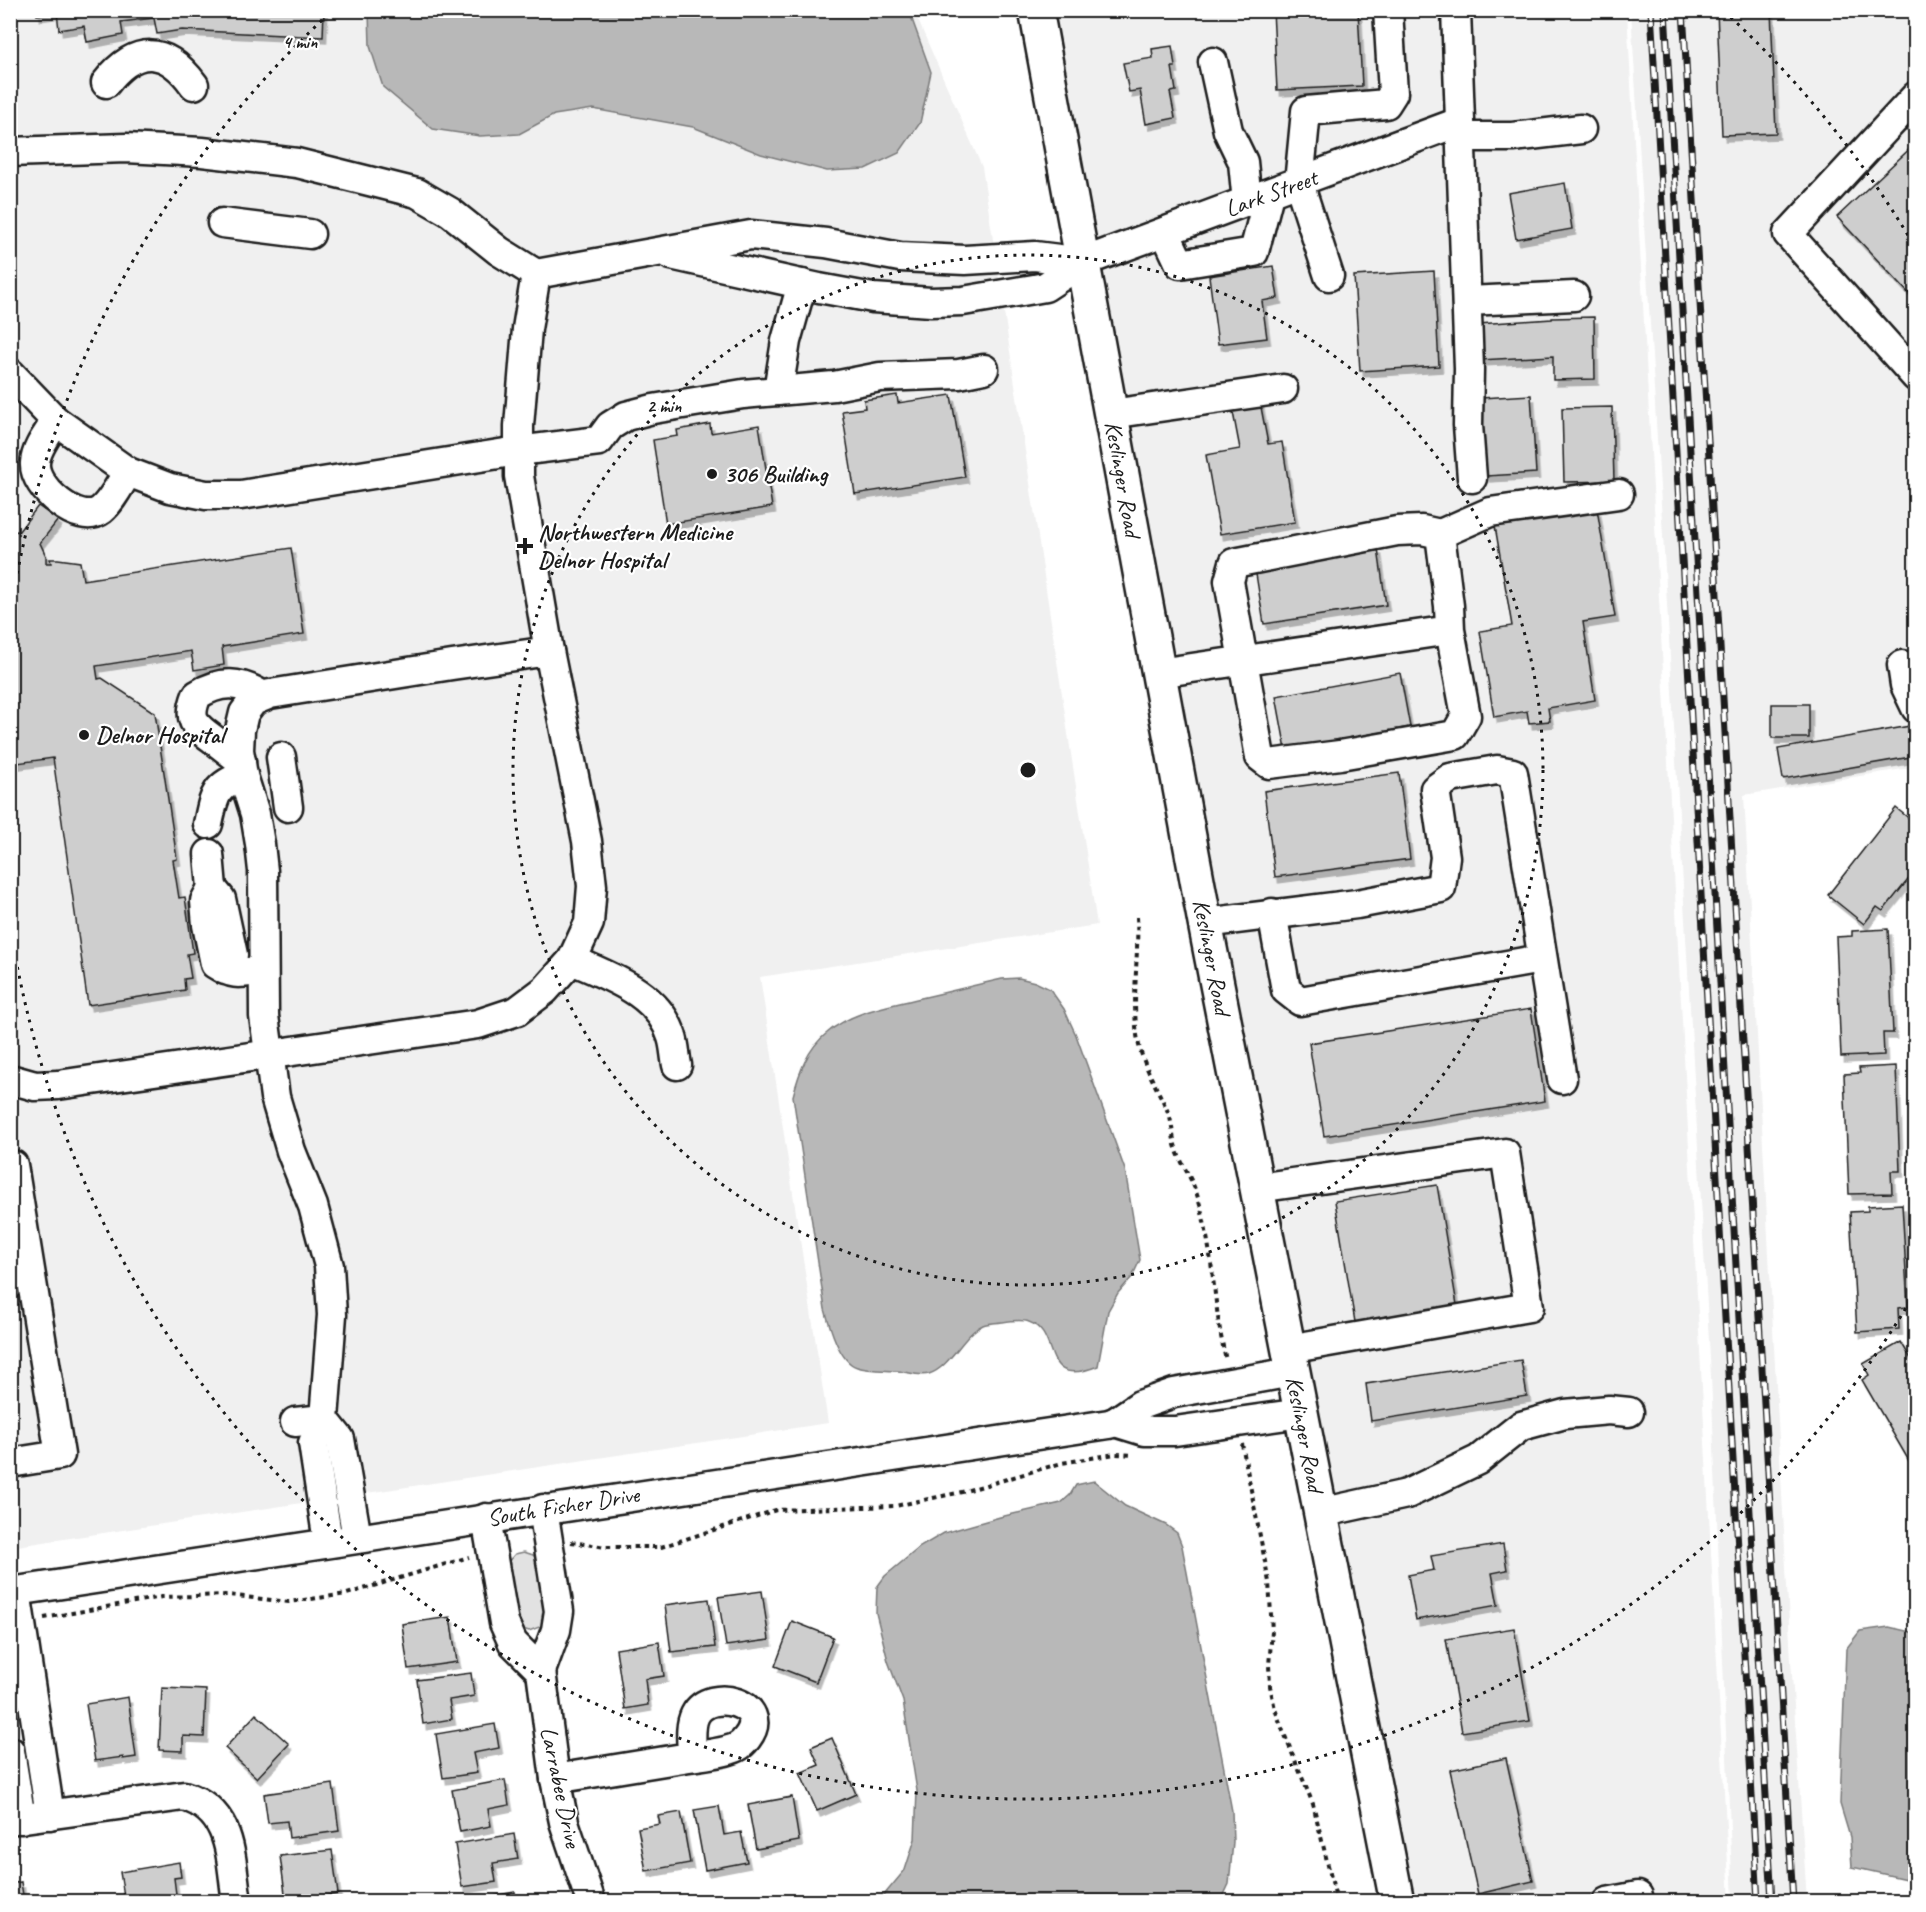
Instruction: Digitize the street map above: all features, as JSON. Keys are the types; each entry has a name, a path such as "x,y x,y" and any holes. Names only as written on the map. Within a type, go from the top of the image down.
{"main road":[{"name":"Keslinger Road","path":"1036,10 1205,923 1397,1902"}],"street":[{"path":"1386,104 1393,93 1388,10"},
{"path":"1456,10 1469,369 1468,425 1472,478"},
{"path":"106,83 116,69 127,61 148,55 168,60 176,65 194,84"},
{"path":"1165,232 1180,264 1254,252 1258,198 1228,131 1213,62"},
{"path":"1916,96 1788,234 1916,377"},
{"path":"1386,104 1405,143"},
{"path":"1329,276 1299,183 1306,111 1386,104"},
{"path":"1460,130 1513,137 1581,129"},
{"name":"Lark Street","path":"1083,262 1405,143 1460,130"},
{"path":"10,152 126,148 297,163 417,193 450,212 499,251 536,274 751,235 826,243 900,258 965,260 1035,256 1083,262"},
{"path":"222,223 310,234"},
{"path":"660,253 873,298 931,302 963,301 1045,287 1083,262"},
{"path":"10,1079 35,1086 58,1085 478,1024 517,1011 545,990 572,960 589,923 592,886 587,841 549,651 519,476 518,451 527,329 536,274"},
{"path":"778,391 786,341 802,284"},
{"path":"1467,301 1574,296"},
{"path":"10,373 56,422 128,472 170,488 206,495 241,495 518,451 599,441 610,426 626,416 653,409 743,394 834,386 880,378 959,374 984,369"},
{"path":"1111,414 1283,389"},
{"path":"56,422 39,447 35,463 38,479 47,492 73,510 90,515 100,510 128,472"},
{"path":"1440,534 1449,606 1449,630 1466,716 1455,735 1340,756 1269,764 1260,757 1229,581 1234,563 1397,531 1422,530 1440,534 1490,512 1619,494"},
{"path":"1158,673 1449,630"},
{"path":"328,1542 313,1443 324,1419 332,1315 329,1266 313,1206 282,1124 275,1097 264,1016 260,844 255,814 242,768 240,730 244,712 253,701 263,696 452,664 549,651"},
{"path":"1902,665 1905,686 1916,708"},
{"path":"242,768 197,727 192,713 193,704 197,695 215,685 242,685 263,696"},
{"path":"281,757 288,807"},
{"path":"208,824 218,790 242,768"},
{"path":"1205,923 1357,903 1441,888 1445,857 1435,789 1450,778 1497,770 1513,773 1562,1079"},
{"path":"209,854 212,888 221,899 234,955 225,970 234,974 263,970"},
{"path":"1272,913 1286,990 1300,1001 1542,959"},
{"path":"572,960 626,984 657,1008 672,1036 676,1065"},
{"name":"South Fisher Drive","path":"1112,1423 1140,1405 1174,1393 1232,1384 1290,1360 1529,1307 1505,1153 1257,1188"},
{"path":"10,1463 60,1455 13,1165"},
{"path":"1320,1513 1407,1494 1478,1460 1521,1426 1565,1414 1609,1410 1629,1412"},
{"name":"South Fisher Drive","path":"13,1591 1112,1423 1144,1431 1175,1431 1301,1413"},
{"path":"295,1422 324,1419"},
{"path":"324,1419 340,1438 357,1538"},
{"name":"Larrabee Drive","path":"543,1509 559,1611 556,1630 541,1671 555,1779 564,1822 591,1902"},
{"path":"486,1518 504,1623 513,1643 541,1671"},
{"path":"13,1591 50,1815"},
{"path":"10,1751 16,1820 184,1796 195,1799 210,1809 221,1822 227,1836 237,1902"},
{"path":"555,1779 692,1756"},
{"path":"1607,1902 1638,1896"}],"path":[{"path":"1062,1463 1115,1454"}],"shaded area":[{"name":"Northwestern Medicine Delnor Hospital","path":"11,11 914,11 982,167 1097,925 760,977 828,1423 11,1547"},
{"path":"369,11 909,11 931,72 920,123 899,153 865,169 827,171 761,154 693,127 593,109 554,115 519,134 480,136 433,129 383,87 370,46"},
{"path":"1046,11 1627,11 1730,1901 1407,1901"},
{"path":"1631,11 1915,11 1915,767 1744,795 1791,1660 1807,1901 1733,1901 1711,1376"},
{"path":"1019,978 1050,989 1064,1009 1076,1035 1125,1170 1140,1260 1132,1277 1118,1293 1108,1311 1098,1366 1079,1371 1067,1371 1059,1366 1053,1357 1039,1328 1029,1322 1019,1320 990,1323 976,1329 937,1371 929,1374 917,1375 857,1367 845,1358 840,1350 825,1309 793,1096 801,1070 820,1039 848,1019 884,1007 992,981"},
{"path":"1094,1481 1125,1506 1166,1525 1177,1533 1182,1546 1232,1811 1233,1842 1229,1884 1221,1901 879,1901 905,1870 915,1839 917,1791 903,1701 888,1661 876,1613 877,1587 885,1576 920,1547 944,1533 1061,1503 1076,1485"},
{"path":"524,1552 537,1559 548,1615 542,1626 529,1631 520,1628 506,1564 515,1554"},
{"path":"1889,1627 1915,1633 1915,1881 1852,1867 1850,1837 1840,1804 1846,1649 1860,1631"}],"building":[{"path":"36,10 324,10 323,37 182,30 157,34 154,18 121,22 123,35 87,42 84,26 59,30 57,12 37,15"},
{"path":"1273,10 1358,10 1362,86 1277,90"},
{"path":"1717,10 1771,10 1776,133 1722,135"},
{"path":"1172,46 1175,67 1172,67 1176,91 1170,92 1175,118 1146,124 1140,90 1129,92 1123,63 1153,58 1152,49"},
{"path":"1916,143 1916,301 1837,217"},
{"path":"1565,183 1572,229 1516,239 1508,193"},
{"path":"1273,266 1278,298 1262,301 1267,338 1218,344 1209,276"},
{"path":"1434,271 1439,366 1360,371 1354,276"},
{"path":"1594,317 1595,379 1553,380 1553,356 1480,360 1478,324"},
{"path":"897,395 898,403 951,395 965,477 855,494 842,411 865,408 864,400"},
{"path":"1531,395 1536,473 1486,476 1481,398"},
{"path":"1260,402 1268,444 1282,442 1295,522 1220,534 1206,455 1240,449 1232,407"},
{"path":"1612,407 1614,481 1564,482 1562,408"},
{"name":"306 Building","path":"710,424 711,433 759,425 772,507 666,524 653,440 678,436 677,430"},
{"name":"Delnor Hospital","path":"38,506 58,520 40,543 46,556 46,563 51,563 50,559 80,562 83,580 291,548 304,634 222,647 224,665 194,670 191,651 96,666 98,679 102,678 155,713 177,859 173,860 179,898 185,897 193,953 187,954 191,978 184,979 185,990 88,1005 53,758 10,764 10,532 19,531"},
{"path":"1597,509 1615,617 1583,622 1595,700 1548,708 1550,721 1529,723 1527,711 1494,717 1480,631 1512,626 1495,526"},
{"path":"1378,549 1386,605 1264,624 1255,568"},
{"path":"1400,673 1410,727 1286,750 1276,696"},
{"path":"1772,704 1809,704 1809,738 1772,738"},
{"path":"1916,725 1916,756 1783,779 1778,749"},
{"path":"1399,773 1410,859 1275,877 1264,791"},
{"path":"1896,808 1916,824 1916,870 1883,911 1877,907 1864,924 1828,895"},
{"path":"1888,929 1893,1033 1883,1033 1884,1055 1841,1057 1836,937 1852,936 1852,931"},
{"path":"1531,1009 1545,1101 1324,1136 1309,1043"},
{"path":"1896,1066 1900,1171 1891,1171 1892,1193 1849,1194 1844,1074 1860,1073 1859,1068"},
{"path":"1437,1185 1457,1305 1355,1322 1335,1201"},
{"path":"1902,1204 1908,1307 1898,1308 1899,1329 1857,1332 1850,1212 1868,1211 1868,1206"},
{"path":"1901,1342 1916,1367 1916,1473 1862,1380 1869,1375 1863,1364"},
{"path":"1521,1360 1527,1396 1371,1421 1366,1384"},
{"path":"1503,1544 1507,1570 1492,1573 1498,1605 1416,1620 1408,1575 1434,1570 1431,1556"},
{"path":"762,1591 769,1640 726,1646 718,1597"},
{"path":"709,1599 715,1647 671,1652 665,1605"},
{"path":"450,1617 457,1662 408,1669 402,1624"},
{"path":"792,1621 833,1637 816,1682 775,1666"},
{"path":"1514,1628 1530,1721 1462,1732 1446,1639"},
{"path":"659,1642 664,1676 645,1679 648,1705 625,1709 616,1649"},
{"path":"471,1673 474,1696 449,1700 452,1719 423,1724 417,1680"},
{"path":"162,1688 206,1690 204,1737 183,1736 183,1751 159,1750"},
{"path":"128,1697 136,1757 95,1761 86,1704"},
{"path":"256,1714 289,1744 257,1778 225,1748"},
{"path":"495,1724 499,1748 473,1753 477,1773 443,1778 436,1734"},
{"path":"832,1738 856,1794 817,1811 800,1773 819,1765 811,1747"},
{"path":"1506,1758 1533,1881 1478,1894 1450,1770"},
{"path":"505,1780 509,1805 488,1809 491,1826 460,1832 452,1790"},
{"path":"333,1784 339,1831 289,1838 287,1821 268,1823 264,1794"},
{"path":"792,1797 799,1841 756,1849 748,1805"},
{"path":"719,1806 724,1835 741,1832 747,1862 705,1870 694,1810"},
{"path":"681,1812 690,1863 646,1871 638,1828 660,1824 658,1816"},
{"path":"514,1834 518,1859 493,1863 496,1882 462,1887 455,1844"},
{"path":"332,1850 338,1894 286,1901 280,1856"},
{"path":"179,1862 181,1877 174,1878 177,1902 125,1902 120,1872"},
{"path":"21,1882 24,1902 10,1902 10,1884"},
{"path":"515,1892 516,1902 483,1902 482,1898"}],"railway":[{"path":"1651,10 1758,1902"},
{"path":"1665,10 1772,1902"},
{"path":"1683,10 1793,1902"}],"place":[{"name":"306 Building","path":"712,474"},
{"name":"Northwestern Medicine Delnor Hospital","path":"525,546"},
{"name":"Delnor Hospital","path":"84,735"}]}
